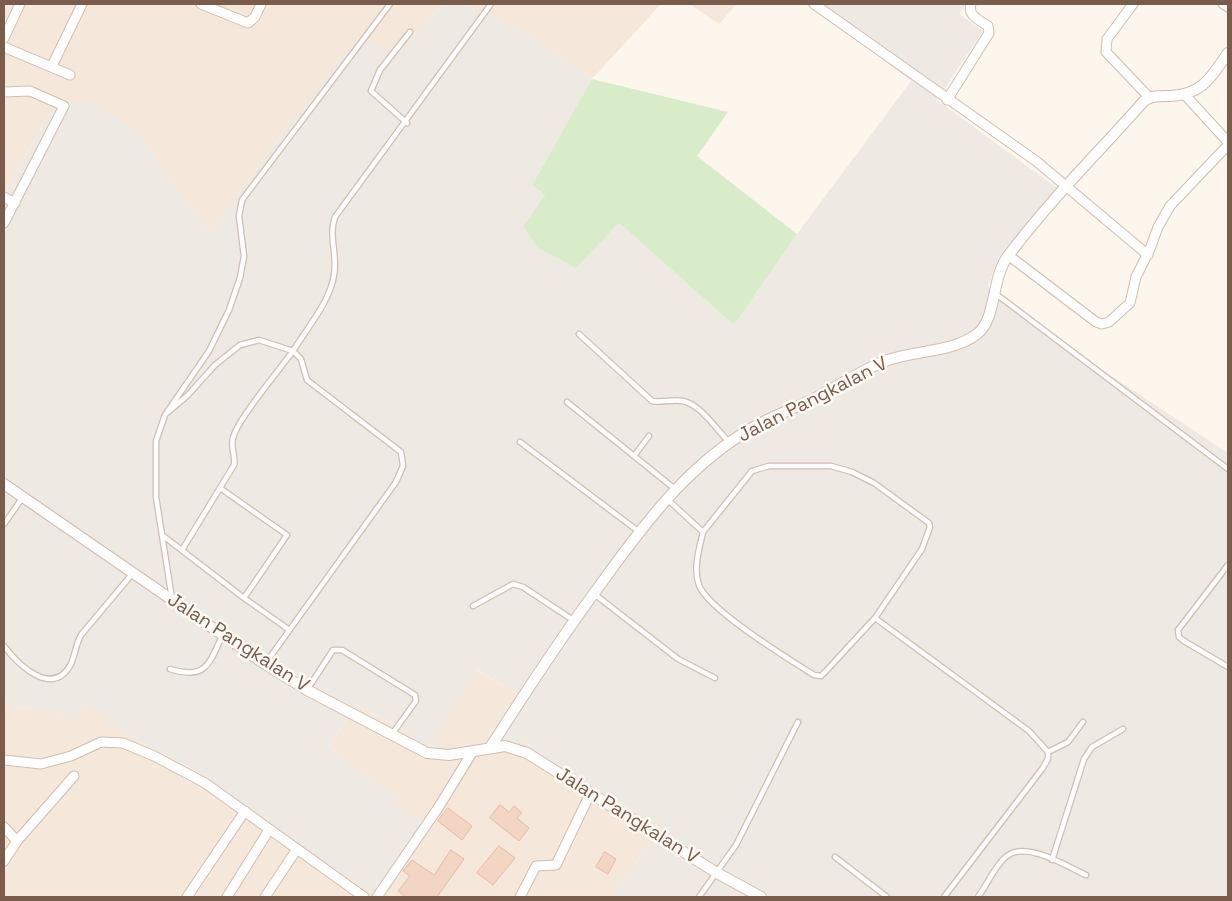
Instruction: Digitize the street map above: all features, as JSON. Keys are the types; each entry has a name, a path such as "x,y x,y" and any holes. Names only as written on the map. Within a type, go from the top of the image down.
{"street":[{"path":"4,38 20,4"},
{"path":"52,66 82,4"},
{"path":"203,4 248,23 255,16 261,4"},
{"path":"814,4 947,100 1036,161 1068,186 1106,222 1148,255"},
{"path":"947,100 989,33 988,26 971,14 971,4"},
{"path":"1133,4 1107,39 1106,52 1149,97 1185,95 1199,89 1211,78 1228,53"},
{"path":"1223,4 1228,7"},
{"path":"4,47 70,75"},
{"path":"4,92 30,91 64,106 4,223"},
{"path":"1008,255 1102,324 1109,322 1130,303 1136,277 1148,255 1158,227 1170,206 1228,144 1185,95"},
{"name":"Jalan Pangkalan V","path":"490,748 573,620 638,531 675,489 701,464 729,442 769,419 812,400 883,362 967,340 983,328 994,293 996,278 1008,255 1149,97"},
{"path":"4,197 15,203"},
{"name":"Jalan Pangkalan V","path":"4,484 222,636 307,690 427,753 450,755 506,746 527,753 717,873 761,897"},
{"path":"4,760 41,764 71,756 101,742 123,743 154,756 205,783 364,897"},
{"path":"377,897 438,808 473,751"},
{"path":"4,860 17,841 74,776"},
{"path":"520,897 536,866 556,865 591,792"},
{"path":"187,897 244,811"},
{"path":"4,827 17,841"},
{"path":"227,897 269,830"},
{"path":"265,897 297,849"}],"lane":[{"path":"172,601 162,535 155,465 156,441 165,415 208,351 229,310 240,278 244,256 239,216 242,200 390,4"},
{"path":"182,550 234,465 235,458 232,445 238,425 293,351 326,297 334,275 332,227 335,217 407,123 492,4"},
{"path":"407,123 374,97 371,91 380,70 410,32"},
{"path":"994,293 1228,469"},
{"path":"579,334 652,401 661,403 674,400 693,405 729,442"},
{"path":"165,415 188,395 215,365 240,345 259,340 293,351 301,359 308,380 401,452 403,466 396,482 288,629 265,664"},
{"path":"567,402 675,489"},
{"path":"634,456 649,436"},
{"path":"520,442 638,531"},
{"path":"831,466 860,476 902,503 929,523 930,527 930,532 922,549 875,618 821,676 814,675 745,629 703,593 698,581 696,566 703,532 752,471 758,467 831,466"},
{"path":"220,488 287,535 244,598"},
{"path":"4,524 23,498"},
{"path":"666,498 703,532"},
{"path":"162,535 288,629"},
{"path":"1228,565 1178,630 1179,637 1184,641 1228,668"},
{"path":"4,646 12,656 37,677 50,680 63,674 71,662 75,646 81,635 133,573"},
{"path":"473,606 513,584 523,587 573,620"},
{"path":"593,593 678,659 715,678"},
{"path":"875,618 1029,731 1048,752 1048,759 1042,769 944,897"},
{"path":"170,668 188,674 206,666 222,636"},
{"path":"307,690 333,650 342,650 415,695 416,701 391,735"},
{"path":"700,897 736,845 798,722"},
{"path":"1048,752 1068,742 1083,722"},
{"path":"1052,860 1084,759 1092,747 1123,729"},
{"path":"978,897 1006,857 1018,850 1033,852 1086,875"},
{"path":"835,857 887,897"}],"shaded area":[{"path":"4,4 444,4 398,54 288,125 210,233 139,133 55,104 4,193"},
{"path":"444,4 464,4 529,33 592,79 532,185 545,195 523,226 576,268 619,223 734,325 797,234 911,81 810,4 966,4 959,14 983,31 937,100 1057,188 999,257 988,286 1101,369 1228,453 1228,897 613,897 661,824 541,760 526,742 487,738 517,694 476,669 427,753 406,731 356,704 329,747 397,797 395,804 422,822 373,894 199,773 107,724 110,718 84,705 77,721 38,708 14,709 4,702 4,193 55,104 93,101 139,133 210,233 288,125 358,38 398,54"},
{"path":"464,4 661,4 592,79 529,33"},
{"path":"689,4 737,4 719,24"},
{"path":"475,669 517,694 487,738 526,742 541,760 661,824 613,897 4,897 4,702 14,709 38,708 77,721 84,705 111,718 107,724 199,773 395,804 397,797 329,747 356,704 406,731 427,752"}],"green space":[{"path":"592,79 728,112 697,156 797,234 734,325 619,223 576,268 537,247 523,226 545,195 532,185"}],"building":[{"path":"500,805 509,812 514,806 522,813 517,818 529,828 519,841 490,818"},
{"path":"448,808 472,826 462,840 438,821"},
{"path":"499,846 515,858 493,885 477,873"},
{"path":"451,850 464,859 437,897 406,897 398,891 410,876 403,871 412,860 434,875"},
{"path":"605,852 616,859 608,874 596,867"}]}
